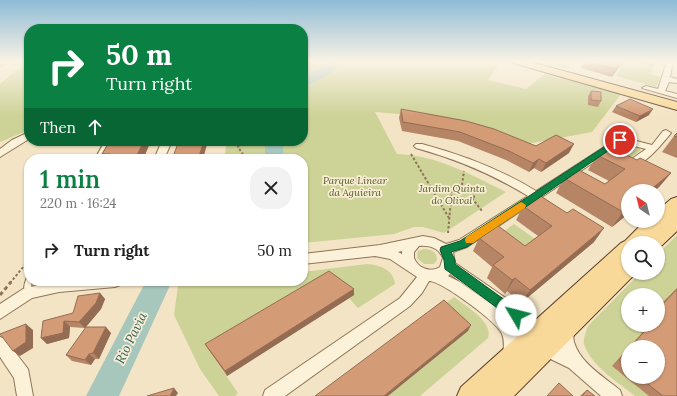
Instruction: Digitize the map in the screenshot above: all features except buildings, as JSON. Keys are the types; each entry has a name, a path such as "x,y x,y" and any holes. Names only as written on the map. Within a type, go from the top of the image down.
{"main road":[{"path":"576,79 677,106"},
{"path":"599,79 675,97"},
{"path":"665,214 677,203"},
{"path":"660,236 677,220"},
{"path":"642,236 650,228"},
{"path":"568,315 621,256"},
{"path":"470,396 517,363 540,339 621,273"},
{"path":"496,396 517,363"}],"street":[{"path":"666,79 675,97"},
{"path":"660,92 666,79"},
{"path":"646,88 675,97"},
{"path":"599,154 614,161 631,165 654,148 666,133"},
{"path":"0,154 15,142 24,138"},
{"path":"445,250 463,244 620,140 654,148"},
{"path":"419,146 447,153 486,167 536,196"},
{"path":"308,258 367,251 420,242 433,242 445,250 450,260 449,266 440,274 424,273 407,257 410,247 414,244"},
{"path":"367,251 393,255 424,273 456,286 540,339"},
{"path":"449,266 614,396"},
{"path":"270,396 405,302 417,289 424,273"},
{"path":"0,312 28,286 58,286"},
{"path":"540,339 545,320 568,315"},
{"path":"517,363 506,326 540,339"},
{"path":"0,344 22,375 25,396"}],"path":[{"path":"411,154 449,219"},
{"path":"462,185 465,170"},
{"path":"448,233 452,196 450,191 452,188 462,185 469,188 474,193 472,198"},
{"path":"452,196 463,200 472,198"},
{"path":"472,198 482,211"},
{"path":"0,295 24,266"}],"green space":[{"path":"5,79 24,79 24,132 0,142 0,84"},
{"path":"308,79 488,79 526,89 538,79 566,79 621,94 592,132 527,144 422,116 375,112 397,154 412,155 440,162 506,192 444,233 423,227 414,227 394,234 308,243 308,154 225,154 226,146 308,146"},
{"path":"629,79 659,79 656,87"},
{"path":"623,143 637,147 641,150 627,160 606,154"},
{"path":"514,224 535,239 517,253 496,237"},
{"path":"677,235 677,396 635,396 599,366 588,352 584,344 588,326 621,292 621,332 665,332 665,288 625,288 633,280 665,280 665,247"},
{"path":"424,249 431,250 435,253 437,260 434,264 424,264 417,258 418,251"},
{"path":"367,264 386,269 392,275 395,284 358,308 349,298 354,295 208,349 238,393 235,396 219,396 200,369 174,315 178,286 308,286 308,271"},
{"path":"454,297 483,320 489,332 488,338 420,396 388,396 442,306"}],"waterway":[{"name":"Rio Pavia","path":"274,146 274,154"},
{"name":"Rio Pavia","path":"102,396 157,286"}],"slow traffic":[{"path":"470,240 521,205"}],"route":[{"path":"516,315 449,266 450,260 445,250 463,244 620,140"}],"park label":[{"name":"Parque Linear da Aguieira","path":"355,186"},
{"name":"Jardim Quinta do Olival","path":"452,194"}]}
